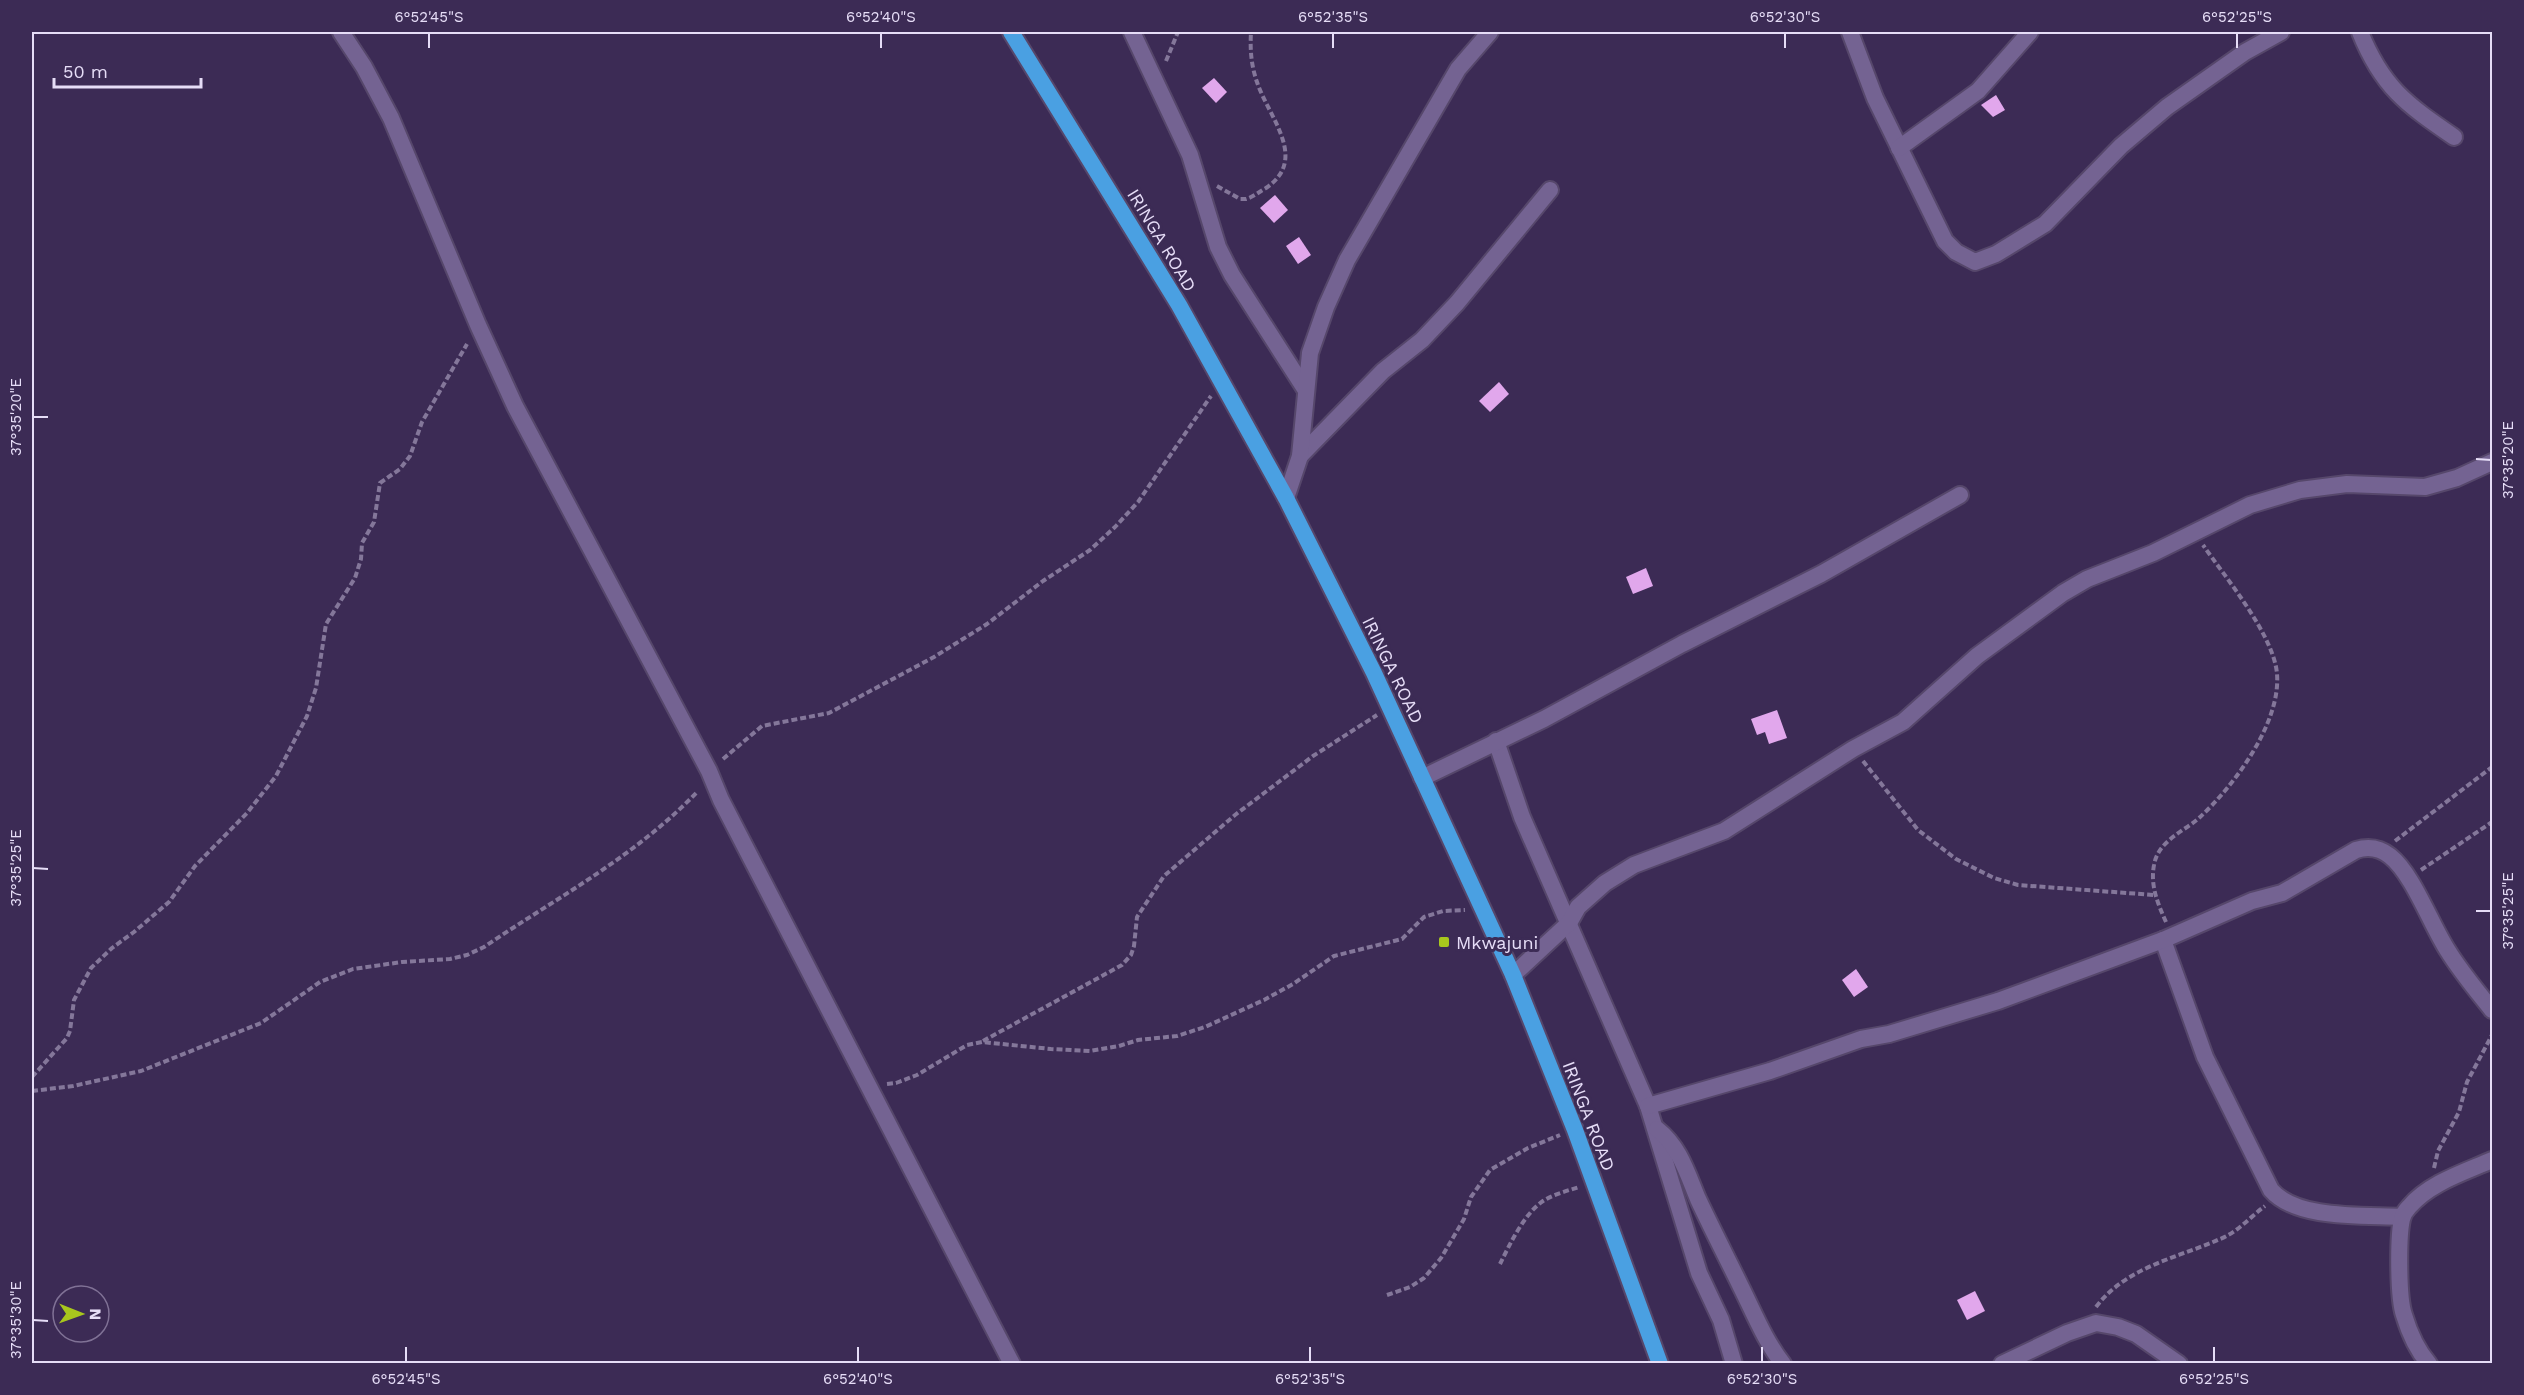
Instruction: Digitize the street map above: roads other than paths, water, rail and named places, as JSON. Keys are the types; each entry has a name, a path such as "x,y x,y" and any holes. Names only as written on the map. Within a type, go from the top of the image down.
{"highway":[{"name":"IRINGA ROAD","path":"1011,32 1179,305 1220,383 1286,498 1390,706 1513,975 1575,1130 1660,1364"}],"street":[{"path":"341,32 364,67 391,118 478,325 515,406 709,771 721,800 1012,1364"},
{"path":"1132,32 1161,90 1199,179 1218,247 1232,275 1305,390"},
{"path":"1286,498 1300,456 1310,353 1326,307 1347,260 1458,69 1490,32"},
{"path":"1850,32 1875,98 1945,241 1970,261 1981,261 1996,254 2045,224 2121,146 2167,107 2245,52 2281,32"},
{"path":"1899,148 1978,91 2030,32"},
{"path":"2360,32 2374,62 2389,86 2416,111 2454,137"},
{"path":"1300,456 1383,371 1422,340 1457,303 1550,190"},
{"path":"1513,975 1569,923 1578,907 1605,883 1634,865 1724,831 1853,749 1903,722 1977,656 2062,593 2087,579 2153,553 2250,505 2300,490 2347,484 2425,487 2457,478 2493,462"},
{"path":"1422,778 1545,719 1821,573 1960,495"},
{"path":"1496,741 1522,817 1648,1106 1699,1273 1721,1320 1734,1364"},
{"path":"1648,1106 1770,1071 1861,1039 1889,1034 1998,1001 2168,938 2229,910 2282,893 2356,850 2365,848 2381,850 2392,857 2408,879 2447,950 2493,1010"},
{"path":"2168,938 2205,1057 2271,1190 2279,1200 2310,1212 2402,1217"},
{"path":"1656,1128 1670,1139 1677,1149 1749,1303 1775,1352 1784,1364"},
{"path":"2429,1364 2413,1338 2403,1313 2400,1281 2402,1217 2409,1207 2429,1191 2493,1160"},
{"path":"2002,1364 2096,1323 2118,1327 2136,1334 2179,1364"}],"place":[{"name":"Mkwajuni","path":"1444,942"}]}
